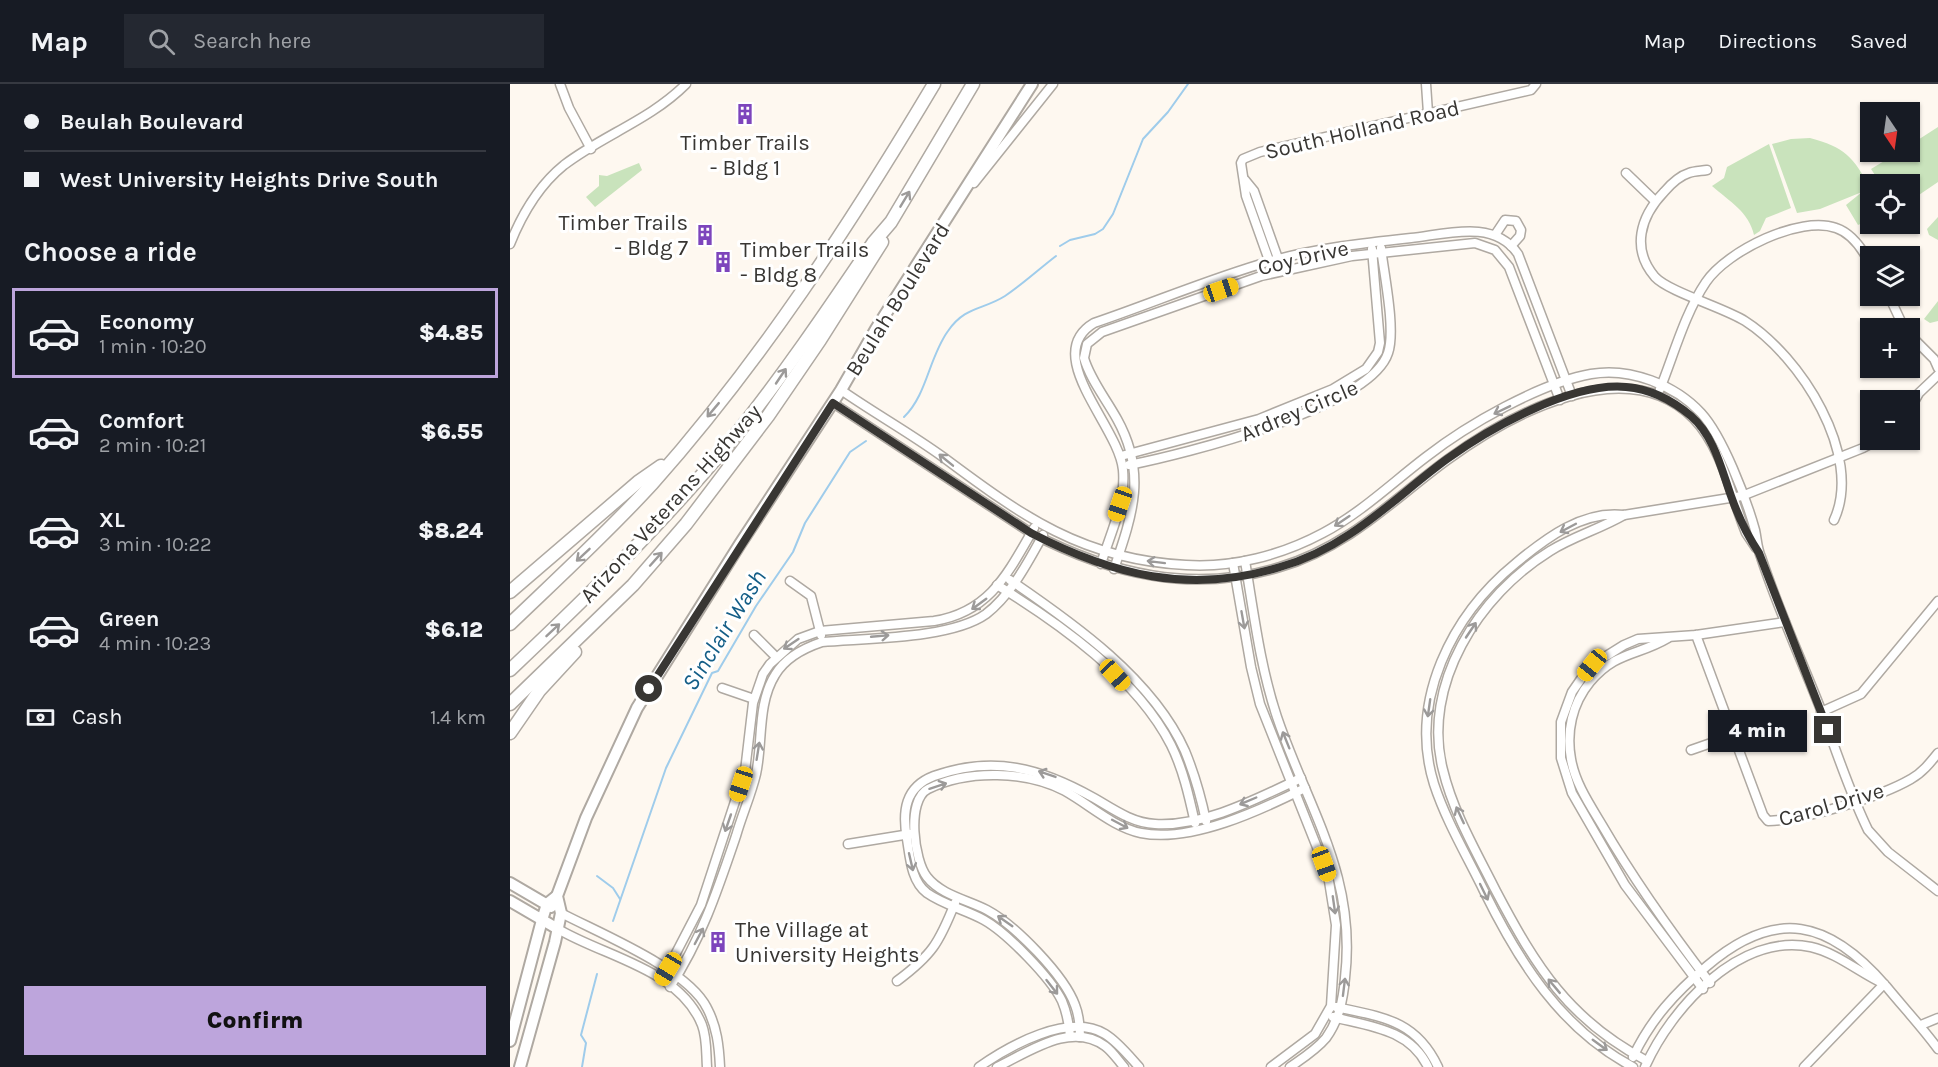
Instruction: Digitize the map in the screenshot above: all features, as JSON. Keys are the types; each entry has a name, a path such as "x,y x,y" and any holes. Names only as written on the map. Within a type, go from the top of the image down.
{"highway":[{"name":"Arizona Veterans Highway","path":"510,624 606,533 730,389 801,296 864,201 934,84"},
{"name":"Arizona Veterans Highway","path":"510,670 597,587 720,454 770,391 873,243 891,222 974,84"},
{"path":"510,704 597,621 668,545 739,455 874,258 891,222"},
{"path":"510,592 638,482 672,459"},
{"path":"510,733 539,691 589,637 597,621"}],"main road":[{"name":"Beulah Boulevard","path":"557,896 586,818 637,708 740,544 833,403 876,329 1032,84"},
{"path":"510,883 561,913"},
{"path":"510,1041 547,904 557,896 561,913 558,929 520,1067"},
{"path":"510,901 558,929"}],"street":[{"path":"560,84 569,108 591,148"},
{"path":"511,241 523,213 542,186 564,165 659,108 686,84"},
{"path":"954,206 1017,132 1053,84"},
{"path":"1426,84 1428,113"},
{"name":"South Holland Road","path":"1277,272 1246,196 1241,164 1250,154 1530,90 1536,84"},
{"path":"1707,170 1687,173 1655,201 1641,229 1643,258 1660,282 1745,321 1780,349 1802,376 1820,405 1838,458 1840,505 1834,520"},
{"path":"1626,172 1655,201"},
{"path":"1495,235 1505,220 1516,221 1521,230 1511,246"},
{"path":"1658,395 1698,298 1707,282 1729,258 1778,232 1817,226 1833,227 1847,234 1860,251"},
{"name":"Coy Drive","path":"1073,351 1081,332 1094,323 1274,260 1376,242 1468,231 1495,235 1511,246 1521,263 1572,396"},
{"name":"Ardrey Circle","path":"1120,456 1259,419 1334,389 1366,369 1378,352 1380,343 1376,242"},
{"name":"Coy Drive","path":"1084,351 1093,337 1102,332 1277,272 1377,253 1475,243 1495,250 1505,261 1515,280 1560,400"},
{"name":"Ardrey Circle","path":"1123,466 1205,447 1247,434 1291,418 1365,383 1386,359 1391,342 1377,253"},
{"path":"1920,345 1934,359 1938,368"},
{"path":"1101,564 1120,504 1123,466 1115,441 1077,372 1073,351 1084,351 1087,366 1133,453 1135,486 1114,569"},
{"path":"841,390 1047,529 1119,555 1186,565 1245,561 1290,548 1326,532 1459,434 1491,415 1567,381 1592,374 1609,373 1643,378 1662,385 1693,406 1712,428 1755,529 1759,553 1855,802 1877,842 1938,891"},
{"path":"1920,392 1938,375"},
{"path":"833,403 1031,533 1114,569 1171,580 1235,577 1294,563 1339,541 1449,458 1511,422 1572,396 1614,387 1638,388 1658,395 1692,417 1706,434 1746,533 1759,553"},
{"path":"1860,448 1742,496 1624,515 1548,552 1518,576 1468,634 1445,686 1439,728 1442,769 1449,791 1492,883 1532,957 1548,979 1589,1022 1646,1064 1674,1016 1706,986 1750,952 1787,943 1823,951 1884,984"},
{"path":"1624,515 1608,513 1585,519 1549,538 1510,568 1457,630 1445,650 1434,683 1428,719 1434,782 1508,939 1536,982 1568,1018 1597,1044 1630,1066 1634,1054 1655,1017 1698,974 1743,940 1769,931 1794,929 1810,931 1837,941 1875,971 1938,1049"},
{"path":"662,980 701,905 745,771 754,699 763,674 776,656 798,639 820,631 950,618 981,603 1005,576 1037,523"},
{"path":"670,987 712,908 752,784 766,697 774,676 794,655 822,642 957,628 986,613 1008,592 1047,529"},
{"path":"1245,561 1262,668 1277,719 1337,867 1344,902 1347,946 1341,1008 1320,1044 1290,1067"},
{"path":"1233,563 1255,684 1267,723 1332,889 1337,947 1331,1006 1327,1015 1314,1034 1271,1067"},
{"path":"1005,576 1089,637 1162,712 1184,749 1208,827"},
{"path":"790,581 812,596 822,642"},
{"path":"997,585 1087,647 1154,718 1178,761 1197,829"},
{"path":"1821,712 1861,694 1938,601"},
{"path":"1706,986 1625,885 1572,793 1560,749 1561,722 1572,692 1592,665 1611,651 1638,639 1695,635 1785,622"},
{"path":"754,634 776,656"},
{"name":"Carol Drive","path":"1695,635 1763,815 1768,821 1855,802 1909,780 1920,773 1938,753"},
{"path":"1434,683 1445,686"},
{"path":"723,688 754,699"},
{"path":"1691,750 1734,735"},
{"path":"1080,1032 1076,1006 1065,986 1016,930 985,909 936,898 919,884 914,874 906,834 905,805 915,788 925,780 958,769 1000,765 1040,771 1061,779 1138,822 1156,825 1205,817 1301,778"},
{"path":"1069,1032 1067,1015 1055,990 1011,940 928,878 915,833 914,814 921,794 944,784 986,776 1026,778 1050,785 1114,821 1142,833 1158,834 1208,827 1305,788"},
{"path":"848,844 915,833"},
{"path":"897,981 934,949 956,901"},
{"path":"561,913 668,969 692,988 706,1006 715,1027 720,1067"},
{"path":"558,929 624,959 662,980 684,997 703,1027 707,1067"},
{"path":"1804,1067 1884,984"},
{"path":"1331,1006 1404,1026 1426,1044 1438,1067"},
{"path":"1327,1015 1397,1034 1416,1049 1428,1067"},
{"path":"1920,1025 1938,1018"},
{"path":"997,1067 1069,1032"},
{"path":"1080,1032 1107,1047 1124,1067"},
{"path":"979,1067 1042,1034 1080,1032 1105,1034 1139,1067"}],"green space":[{"path":"1938,127 1938,182 1920,194 1920,174 1874,174 1871,169 1883,162 1920,162 1920,139"},
{"path":"1810,138 1822,141 1847,155 1862,174 1860,174 1860,193 1820,209 1797,213 1772,144 1791,139"},
{"path":"1769,144 1791,208 1766,218 1760,231 1754,235 1743,213 1712,186 1724,178 1727,167"},
{"path":"639,163 642,170 595,207 586,197 599,186 599,175 607,176"},
{"path":"1860,194 1860,224 1858,225 1846,205"},
{"path":"1938,217 1938,240 1929,235 1927,229"},
{"path":"1938,301 1938,321 1930,323 1924,319"}],"waterway":[{"name":"Sinclair Wash","path":"1060,246 1070,240 1095,234 1103,229 1113,214 1143,139 1168,112 1188,84"},
{"name":"Sinclair Wash","path":"904,417 918,398 936,352 954,323 968,313 1005,296 1056,256"},
{"name":"Sinclair Wash","path":"613,921 666,768 712,673 718,671 756,606 793,552 805,523 850,452 866,441"},
{"path":"597,876 613,888 620,899"},
{"name":"Sinclair Wash","path":"582,1067 586,1043 581,1035 597,974"}],"place":[{"name":"Timber Trails - Bldg 1","path":"745,114"},
{"name":"Timber Trails - Bldg 7","path":"705,235"},
{"name":"Timber Trails - Bldg 8","path":"723,262"},
{"name":"The Village at University Heights","path":"718,942"}],"route":[{"path":"649,689 740,544 833,403 1031,533 1064,550 1114,569 1141,575 1171,580 1203,580 1265,571 1310,556 1352,532 1449,458 1511,422 1554,402 1591,390 1625,387 1653,393 1676,405 1699,424 1712,444 1746,533 1759,553 1828,730"}]}
